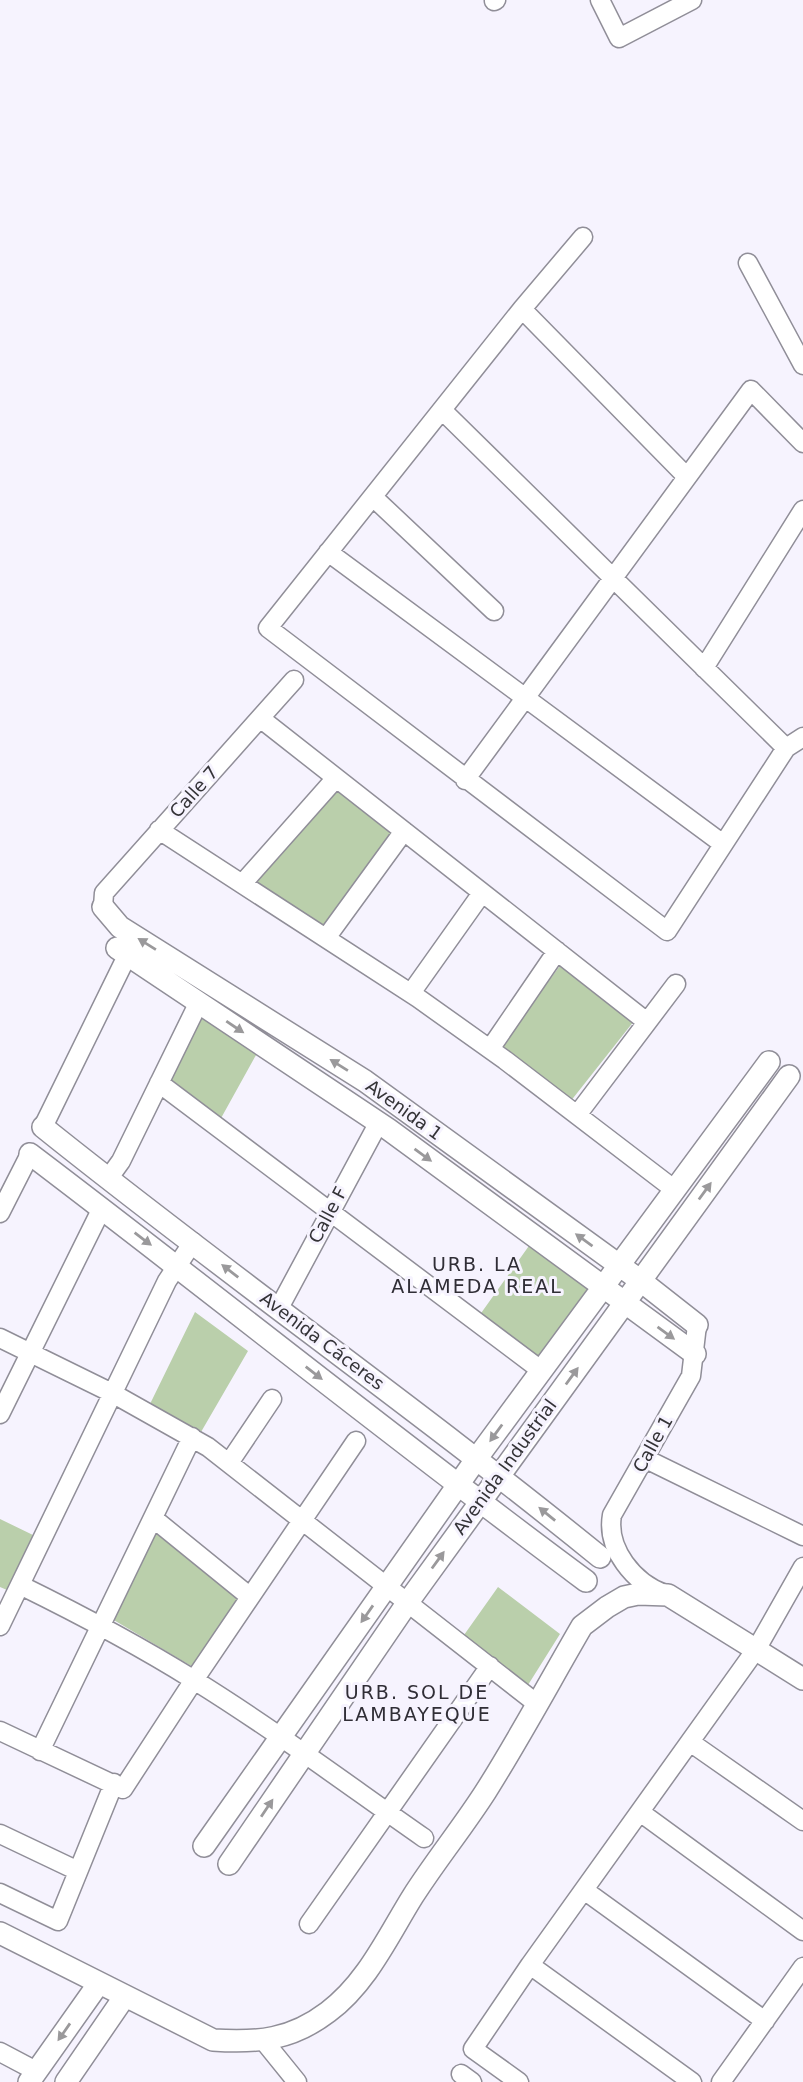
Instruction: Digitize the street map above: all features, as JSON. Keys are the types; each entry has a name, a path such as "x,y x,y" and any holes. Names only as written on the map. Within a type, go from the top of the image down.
{"street":[{"path":"600,0 619,38 692,0"},
{"path":"583,237 522,309 268,628 667,931 786,748 803,738"},
{"path":"748,263 803,365"},
{"path":"522,309 687,477"},
{"path":"465,780 751,390 803,443"},
{"path":"442,410 786,748"},
{"path":"373,497 494,611"},
{"path":"705,668 803,510"},
{"path":"328,552 723,844"},
{"name":"Calle 7","path":"103,907 104,893 294,681"},
{"path":"260,718 647,1022"},
{"path":"242,884 336,778"},
{"path":"159,831 411,993 490,1049 675,1190"},
{"path":"326,938 404,831"},
{"path":"411,993 482,892"},
{"name":"Avenida 1","path":"103,907 120,927 365,1081 697,1325"},
{"path":"490,1049 557,951"},
{"path":"43,1127 120,956"},
{"name":"Avenida 1","path":"120,956 379,1122 695,1354"},
{"path":"577,1115 676,984"},
{"path":"108,1179 121,1161 195,1010"},
{"name":"Avenida Industrial","path":"204,1846 477,1458 769,1062"},
{"name":"Avenida Industrial","path":"229,1864 408,1602 789,1076"},
{"path":"159,1083 542,1371"},
{"name":"Calle F","path":"279,1308 379,1122"},
{"name":"Avenida Cáceres","path":"43,1127 477,1458 600,1557"},
{"path":"0,1213 30,1154"},
{"name":"Avenida Cáceres","path":"30,1154 586,1581"},
{"path":"0,1415 102,1208"},
{"path":"0,1626 176,1264 193,1242"},
{"name":"Calle 1","path":"622,1560 610,1529 612,1516 691,1376 697,1325"},
{"path":"0,1338 192,1437 536,1703"},
{"path":"229,1463 272,1399"},
{"path":"40,1751 192,1437"},
{"path":"0,1731 123,1789 194,1679 356,1441"},
{"path":"646,1459 803,1536"},
{"path":"153,1518 249,1597"},
{"path":"600,1557 622,1560 636,1578 654,1590 668,1595 757,1648 803,1679"},
{"path":"519,2082 473,2049 583,1890 757,1648 803,1567"},
{"path":"20,1585 100,1625 194,1679 424,1838"},
{"path":"0,1933 213,2040 271,2040 310,2024 330,2011 352,1990 380,1950 414,1894 485,1794 582,1626 624,1597 638,1594 668,1595"},
{"path":"309,1924 490,1666"},
{"path":"690,1742 803,1821"},
{"path":"0,1893 58,1921 114,1783"},
{"path":"640,1812 803,1931"},
{"path":"0,1834 78,1871"},
{"path":"583,1890 765,2021"},
{"path":"530,1965 692,2082"},
{"path":"721,2082 803,1967"},
{"path":"0,2052 32,2077 99,1983"},
{"path":"66,2082 125,1996"},
{"path":"263,2040 297,2082"}],"green space":[{"path":"337,789 394,832 324,930 252,884"},
{"path":"562,963 634,1021 570,1102 501,1046"},
{"path":"202,1009 261,1046 220,1120 168,1080"},
{"path":"531,1243 594,1290 543,1362 479,1316"},
{"path":"195,1312 248,1351 201,1432 150,1404"},
{"path":"0,1519 33,1535 7,1590 0,1587"},
{"path":"155,1528 241,1597 193,1667 112,1619"},
{"path":"498,1587 560,1634 528,1685 464,1635"}],"district":[{"name":"URB. LA ALAMEDA REAL","path":"477,1275"},
{"name":"URB. SOL DE LAMBAYEQUE","path":"417,1703"}]}
